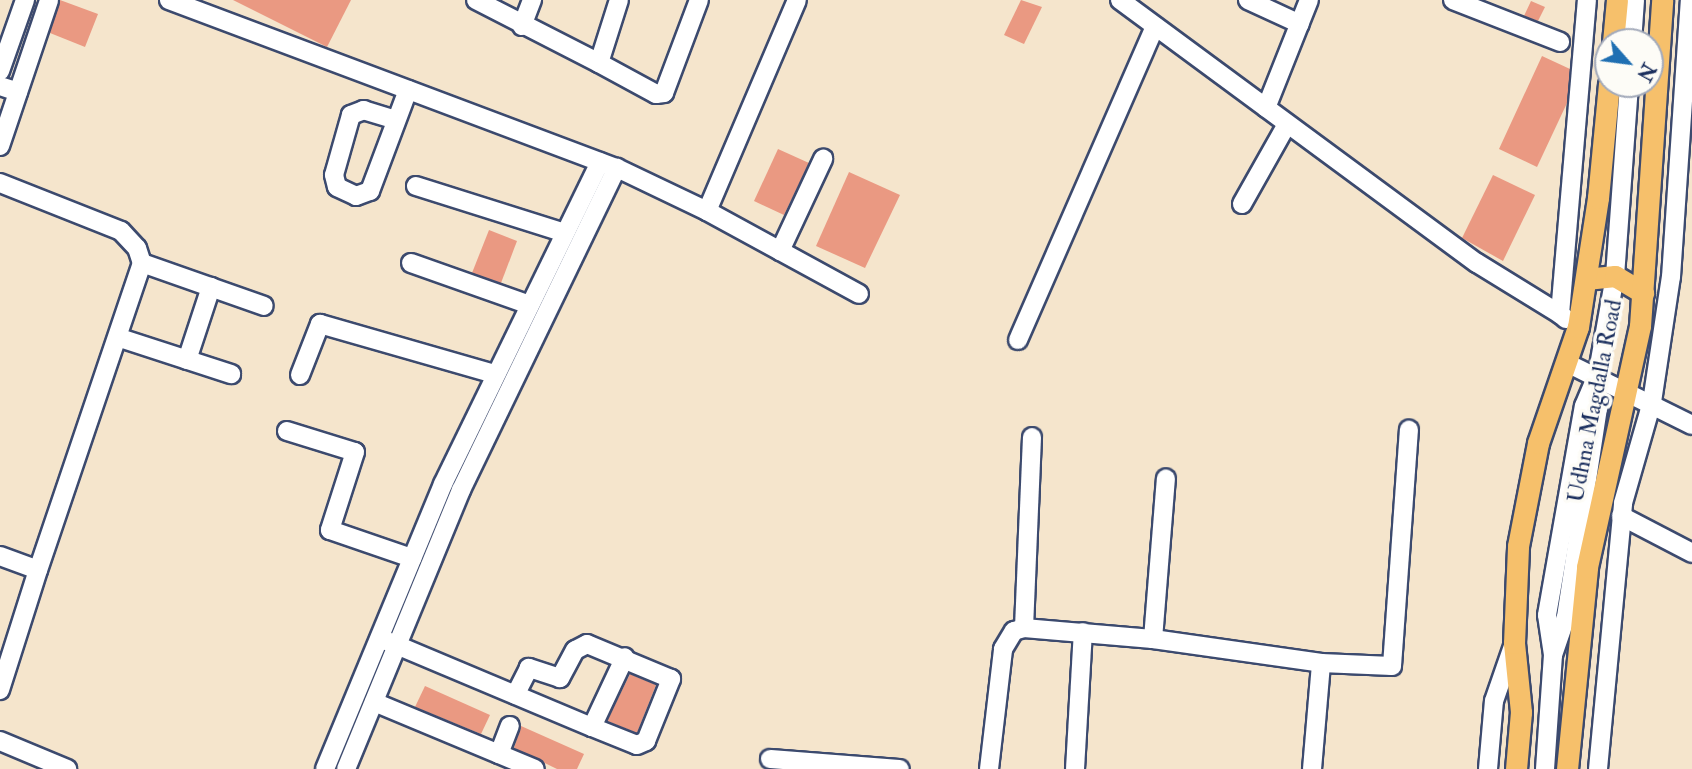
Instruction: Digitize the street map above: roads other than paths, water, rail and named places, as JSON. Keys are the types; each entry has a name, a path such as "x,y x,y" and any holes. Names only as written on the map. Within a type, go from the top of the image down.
{"main road":[{"path":"1614,28 1617,0"},
{"name":"Udhna Magdalla Road","path":"1567,769 1587,567 1627,392 1643,293 1662,0"},
{"name":"Udhna Magdalla Road","path":"1517,769 1521,712 1514,643 1516,571 1538,443 1569,364 1578,327 1607,98"},
{"path":"1586,279 1615,276 1643,293"}],"street":[{"path":"24,74 2,60 25,0"},
{"path":"0,146 49,0"},
{"path":"169,0 617,168 707,211 859,294"},
{"path":"476,0 656,94 664,93 699,0"},
{"path":"522,26 532,0"},
{"path":"599,63 619,0"},
{"path":"707,211 797,0"},
{"path":"1119,0 1477,263 1578,327"},
{"path":"1248,0 1300,24"},
{"path":"1266,108 1309,0"},
{"path":"1453,0 1560,42"},
{"path":"1560,314 1587,0"},
{"path":"1633,28 1635,0"},
{"path":"1598,769 1622,516 1652,402 1684,198 1690,0"},
{"path":"1018,340 1155,27"},
{"path":"0,86 18,92"},
{"path":"396,120 365,110 351,115 334,175 337,187 356,196 370,191 408,90"},
{"path":"1545,769 1552,655 1547,615 1584,406 1597,377 1615,276 1628,98"},
{"path":"1242,204 1287,124"},
{"path":"780,251 823,159"},
{"path":"325,769 412,558 494,374 562,232 600,162"},
{"path":"346,769 461,490 617,168"},
{"path":"0,183 121,231 137,248 142,263 120,338 38,570 0,690"},
{"path":"416,186 562,232"},
{"path":"142,263 264,306"},
{"path":"411,263 527,304"},
{"path":"187,360 211,287"},
{"path":"300,375 320,324 494,374"},
{"path":"120,338 231,374"},
{"path":"1569,364 1652,402 1692,425"},
{"path":"989,769 1003,649 1014,631 1024,628 1153,639 1321,663 1385,669 1393,664 1409,430"},
{"path":"286,431 355,452 330,530 412,558"},
{"path":"1024,628 1032,437"},
{"path":"1153,639 1166,479"},
{"path":"1622,516 1692,553"},
{"path":"0,556 38,570"},
{"path":"1074,769 1083,632"},
{"path":"380,639 398,646 515,695 637,745 646,741 671,679 625,657 580,646 560,678 528,668 515,695"},
{"path":"1489,769 1494,701 1514,643"},
{"path":"593,727 625,657"},
{"path":"1312,769 1321,663"},
{"path":"374,702 535,769"},
{"path":"499,754 510,726"},
{"path":"0,741 67,769"},
{"path":"770,759 900,769"}]}
